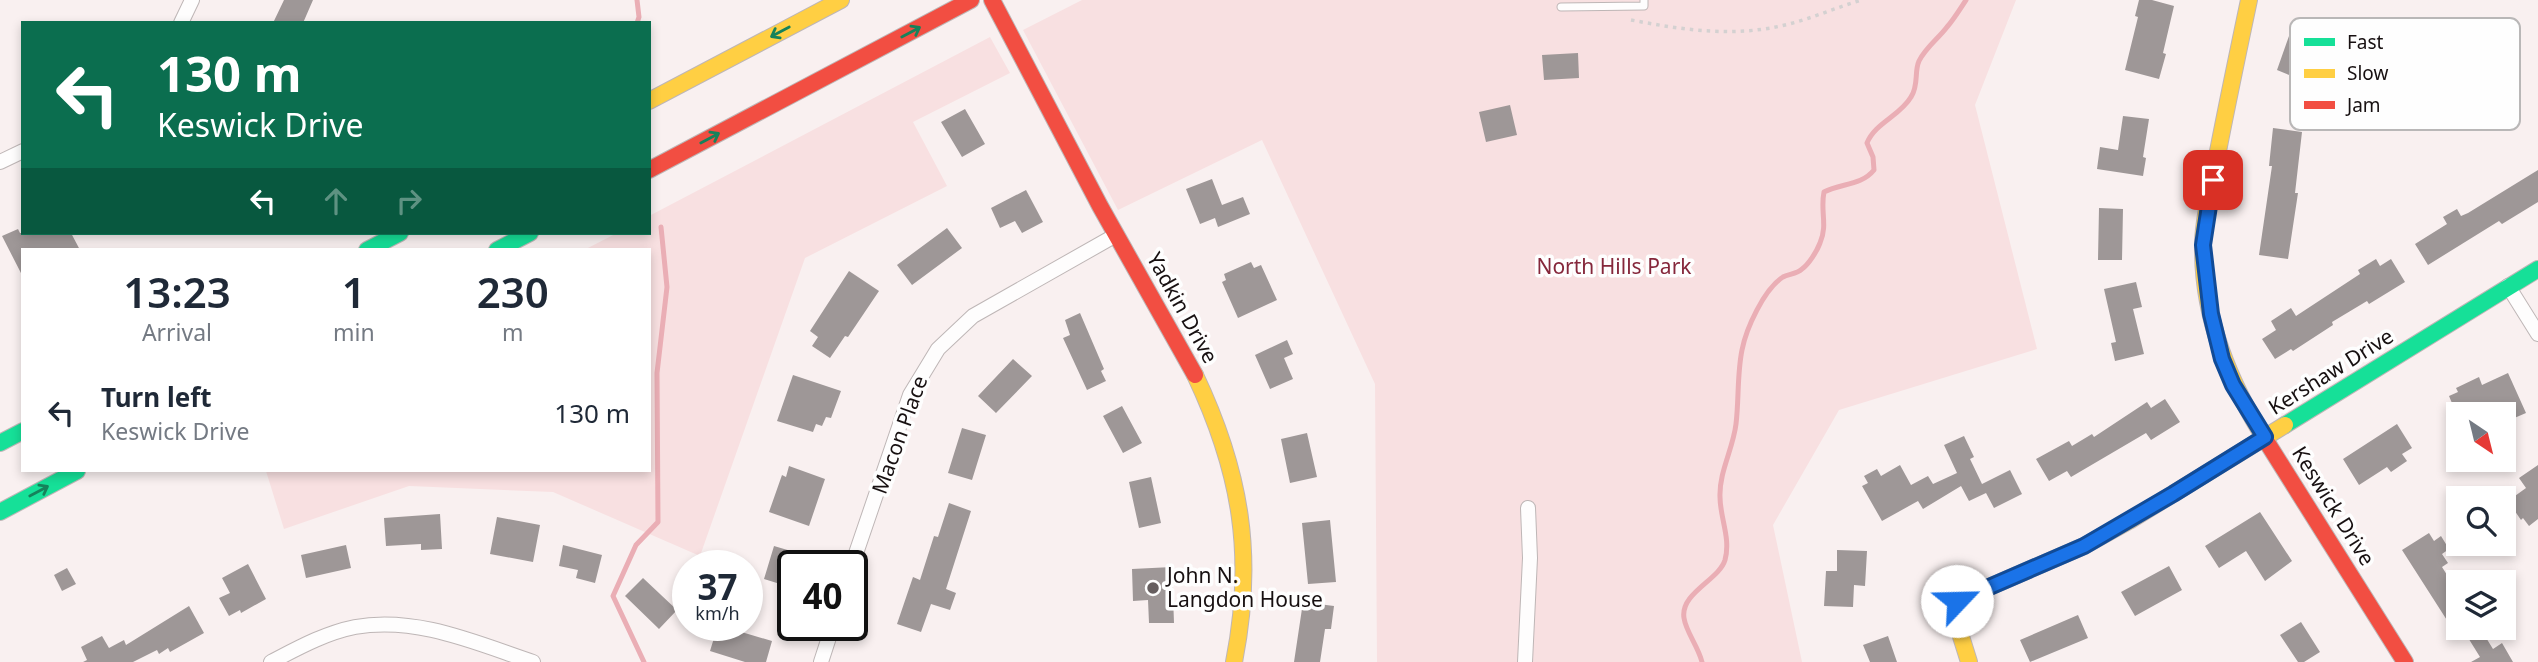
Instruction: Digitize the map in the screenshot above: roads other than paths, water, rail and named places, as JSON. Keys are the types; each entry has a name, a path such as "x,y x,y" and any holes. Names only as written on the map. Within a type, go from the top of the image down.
{"main road":[{"path":"651,100 841,0"},
{"path":"651,169 971,0"},
{"name":"Yadkin Drive","path":"992,0 1116,235 1194,372 1211,410 1233,473 1243,524 1245,583 1234,662"},
{"name":"Keswick Drive","path":"2249,0 2222,125 2205,223 2203,245 2211,314 2222,359 2238,394 2406,662"},
{"path":"371,248 396,235"},
{"path":"501,248 526,235"},
{"name":"Kershaw Drive","path":"1969,662 1959,631 1957,601 2084,546 2538,269"},
{"path":"0,443 21,432"},
{"path":"0,512 75,472"}],"street":[{"path":"182,21 192,0"},
{"path":"0,162 21,152"},
{"name":"Macon Place","path":"857,550 910,395 937,349 973,316 1116,235"},
{"path":"2508,286 2538,334"},
{"path":"1525,662 1530,558 1528,508"},
{"path":"271,662 318,638 355,627 380,624 426,628 533,662"},
{"path":"821,662 828,641"}],"lane":[{"path":"1561,8 1583,4 1644,6 1644,0"}],"waterway":[{"path":"637,0 638,21"},
{"path":"1702,662 1685,623 1684,609 1694,594 1716,574 1727,552 1720,488 1734,433 1740,359 1747,331 1769,291 1783,277 1805,267 1817,250 1823,230 1824,192 1857,182 1874,170 1873,157 1867,143 1876,130 1911,97 1919,61 1966,0"},
{"path":"644,662 613,596 636,545 658,522 657,373 667,287 661,227"}],"place":[{"name":"John N. Langdon House","path":"1153,588"}],"park label":[{"name":"North Hills Park","path":"1614,267"}]}
